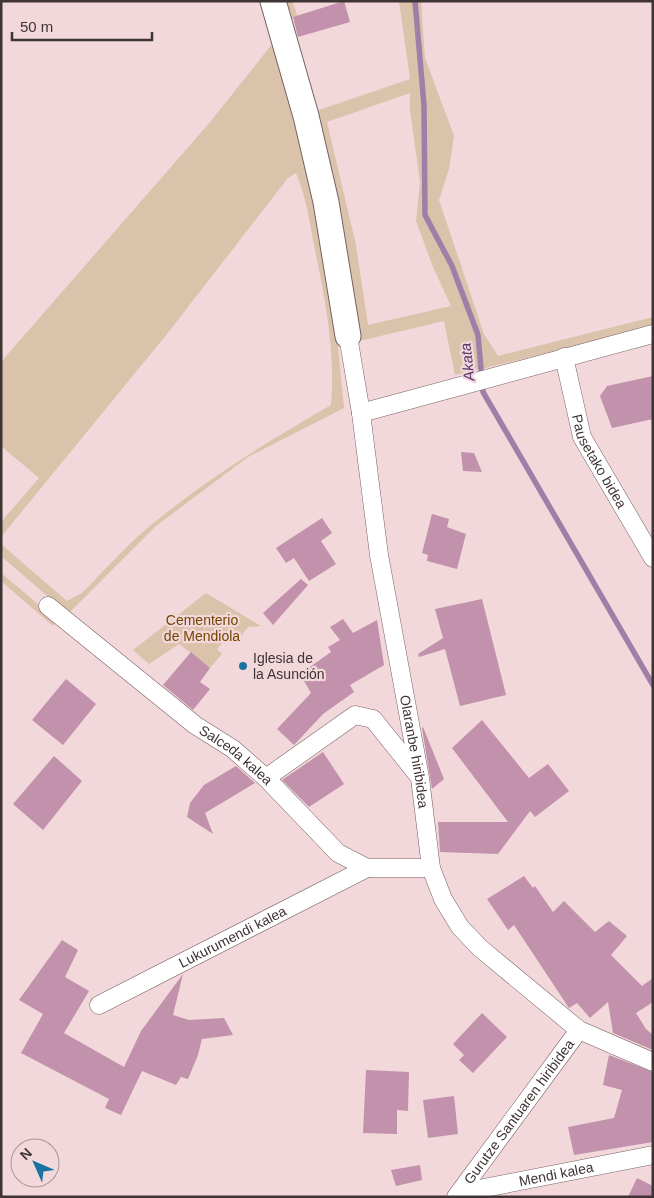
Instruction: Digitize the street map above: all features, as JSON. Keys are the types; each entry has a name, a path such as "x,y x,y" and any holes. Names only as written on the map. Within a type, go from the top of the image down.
{"street":[{"path":"273,1 306,116 324,192 348,336"},
{"path":"361,413 653,334"},
{"name":"Olaranbe hiribidea","path":"348,336 361,413 379,555 420,778 431,868 443,899 460,926 480,948 579,1030 653,1062"},
{"name":"Pausetako bidea","path":"564,357 582,437 653,558"},
{"name":"Salceda kalea","path":"48,606 195,725 232,749 266,778 338,853 367,868 431,868"},
{"path":"266,778 355,715 373,719 420,778"},
{"name":"Lukurumendi kalea","path":"99,1005 367,868"},
{"name":"Gurutze Santuaren hiribidea","path":"457,1195 579,1030"},
{"name":"Mendi kalea","path":"457,1195 653,1155"}],"green space":[{"path":"259,1 268,1 284,53 340,338 338,347 344,408 248,457 156,526 68,614 1,556 1,544 67,601 82,593 146,529 198,489 241,460 331,405 332,364 328,322 308,215 296,173 288,178 167,334 1,537 1,522 39,478 1,446 1,362 211,121 272,44"},
{"path":"283,1 292,1 298,17 289,19"},
{"path":"399,1 421,1 425,58 454,136 449,169 439,200 484,334 498,356 653,317 653,328 455,375 444,321 355,342 316,111 410,79","holes":["410,93 410,110 420,182 416,221 433,267 451,306 368,325 356,245 327,122"]},
{"path":"1,573 57,620 53,626 1,581"},
{"name":"Cementerio de Mendiola","path":"206,593 261,626 248,627 241,636 233,631 217,649 222,654 210,668 179,644 149,664 133,650"}],"building":[{"path":"344,1 350,22 298,37 293,17"},
{"path":"653,376 653,419 612,428 600,396 607,386"},
{"path":"461,452 474,453 482,472 463,471"},
{"path":"432,514 449,519 447,527 466,534 457,569 427,561 428,555 422,553"},
{"path":"322,518 332,533 321,541 336,564 309,581 294,558 286,563 276,548"},
{"path":"301,579 308,585 273,625 263,613"},
{"path":"482,599 506,695 460,706 445,649 419,657 418,654 443,638 435,609"},
{"path":"343,619 353,633 377,620 384,665 350,685 354,692 323,714 294,745 277,729 311,693 300,674 331,652 328,647 340,640 330,627"},
{"path":"191,652 210,668 200,682 210,689 193,710 163,685"},
{"path":"66,679 96,704 63,745 32,720"},
{"path":"482,720 529,778 548,764 569,791 535,817 530,811 498,854 440,852 438,822 508,822 452,748"},
{"path":"422,728 444,779 432,789"},
{"path":"323,752 344,784 309,807 282,780"},
{"path":"54,756 82,781 43,830 13,804"},
{"path":"236,766 255,783 205,813 213,834 187,817 190,803 204,785"},
{"path":"524,876 533,888 535,886 553,912 564,901 595,932 609,921 627,936 611,955 642,986 653,978 653,1002 636,1013 646,1029 653,1035 653,1050 613,1033 608,1002 590,1018 577,1003 569,1008 514,925 508,930 487,899"},
{"path":"62,940 78,950 65,977 89,991 64,1033 124,1067 141,1031 183,974 173,1015 189,1020 224,1018 233,1035 202,1039 198,1055 188,1079 181,1077 176,1085 142,1071 121,1115 105,1108 109,1099 21,1053 43,1014 19,1000"},
{"path":"482,1013 507,1037 473,1073 459,1060 464,1055 453,1044"},
{"path":"609,1055 653,1072 653,1142 574,1155 568,1127 614,1118 622,1090 603,1085"},
{"path":"366,1070 409,1072 408,1111 397,1110 397,1134 363,1133"},
{"path":"454,1096 458,1134 428,1138 423,1100"},
{"path":"420,1165 422,1180 396,1186 391,1170"},
{"path":"637,1178 653,1186 653,1197 628,1197"}],"waterway":[{"name":"Akata","path":"415,1 424,105 425,215 452,266 478,335 483,392 653,685"}],"place":[{"name":"Iglesia de la Asunción","path":"243,666"}]}
